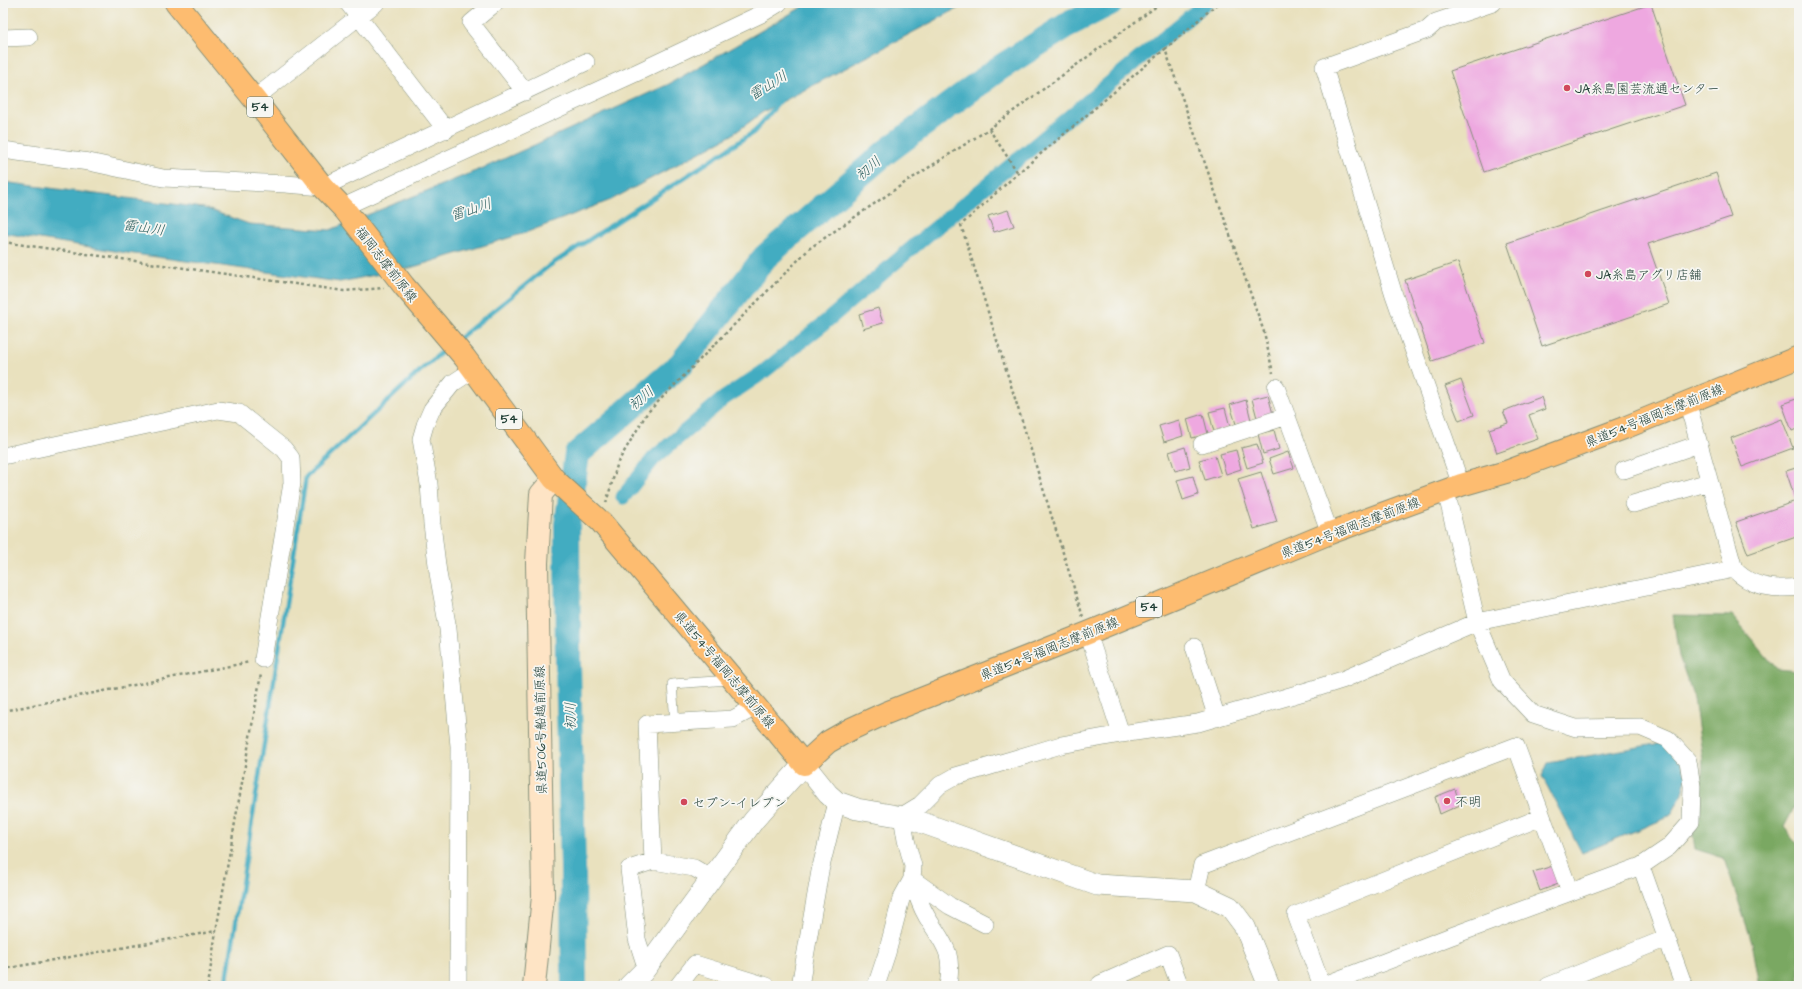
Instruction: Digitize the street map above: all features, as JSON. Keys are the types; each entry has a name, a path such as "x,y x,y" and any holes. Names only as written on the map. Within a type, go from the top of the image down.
{"main road":[{"name":"福岡志摩前原線","path":"176,3 323,187 345,210 404,286 469,364 554,479 601,522"},
{"name":"県道54号福岡志摩前原線","path":"601,522 757,706 804,764 828,742 851,729 886,713 1088,633 1330,533 1453,488 1506,472 1624,428 1687,401 1799,357"},
{"name":"県道506号船越前原線","path":"534,986 543,896 537,563 541,494 554,479"}],"street":[{"path":"348,3 446,130"},
{"path":"254,99 376,3"},
{"path":"495,3 471,23 525,92"},
{"path":"345,210 352,203 638,72 761,14 779,3"},
{"path":"1493,3 1436,22 1427,30 1324,67 1453,488 1477,622 1502,681 1533,714 1576,728 1640,727 1668,739 1688,761 1692,786 1691,822 1669,847 1641,866 1322,986 1296,915 1542,817"},
{"path":"3,38 29,37"},
{"path":"3,150 89,162 162,178 323,187 446,130 586,62"},
{"path":"458,986 459,739 448,629 437,566 428,476 421,439 432,409 469,364"},
{"path":"1276,387 1330,533"},
{"path":"1687,401 1734,569 1748,582 1775,588 1799,588"},
{"path":"3,456 218,410 239,413 284,449 291,458 292,483 263,659"},
{"path":"1202,444 1287,416"},
{"path":"1624,470 1699,444"},
{"path":"1633,504 1709,482"},
{"path":"902,816 920,805 940,785 956,776 1061,745 1121,734 1198,723 1217,718 1342,680 1477,622 1734,569"},
{"path":"1088,633 1121,734"},
{"path":"1194,647 1217,718"},
{"path":"653,861 647,724 733,718 757,706"},
{"path":"1196,891 1202,865 1516,746 1570,892"},
{"path":"639,975 754,820 804,764 828,794 837,802 858,808 902,816 1097,885 1196,891 1230,907 1245,927 1269,986"},
{"path":"800,986 820,871 837,802"},
{"path":"902,816 906,840 913,866 912,879 918,899 927,917 947,948 951,964 948,986"},
{"path":"639,975 637,939 629,869 653,861 694,868 711,878"},
{"path":"1641,866 1684,986"},
{"path":"912,879 950,906 985,924"},
{"path":"876,986 888,953 901,899 912,879"},
{"path":"1548,986 1667,938"},
{"path":"1101,986 1100,984 1168,954 1180,986"},
{"path":"678,986 695,964 767,986"}],"lane":[{"path":"675,722 672,684 734,680"}],"path":[{"path":"601,522 618,462 647,413 810,248 989,129 1161,3"},
{"path":"1088,633 961,226 1017,171 1218,3"},
{"path":"1165,48 1264,332 1276,387"},
{"path":"989,129 1017,171"},
{"path":"3,242 344,291 404,286"},
{"path":"3,711 263,659 216,931 208,986"},
{"path":"3,969 216,931"}],"green space":[{"path":"1673,615 1732,616 1777,669 1799,671 1799,798 1784,827 1799,846 1799,986 1760,986 1752,942 1724,858 1695,849 1693,835 1700,809 1703,759 1694,699 1679,656"}],"water":[{"name":"雷山川","path":"809,3 968,3 763,112 732,135 611,200 525,233 410,268 340,282 127,253 3,233 3,182 204,208 249,224 330,230 488,166 669,84"},
{"path":"1661,743 1678,756 1687,776 1680,799 1672,813 1664,819 1582,853 1542,776 1548,763"}],"building":[{"name":"JA糸島園芸流通センター","path":"1651,4 1685,105 1484,172 1450,71"},
{"name":"JA糸島アグリ店舗","path":"1716,173 1731,217 1648,244 1669,304 1542,346 1507,243"},
{"path":"1008,210 1014,226 994,232 988,216"},
{"path":"1458,262 1485,343 1432,361 1405,280"},
{"path":"878,308 883,323 863,329 859,314"},
{"path":"1461,380 1474,415 1459,421 1445,386"},
{"path":"1268,395 1273,414 1257,418 1252,399"},
{"path":"1541,397 1545,409 1529,415 1538,439 1497,453 1489,429 1508,423 1503,411"},
{"path":"1799,398 1799,428 1792,431 1782,404"},
{"path":"1246,400 1251,420 1236,424 1230,405"},
{"path":"1225,408 1230,427 1214,432 1209,412"},
{"path":"1203,414 1208,434 1192,438 1187,419"},
{"path":"1782,419 1793,448 1742,467 1731,438"},
{"path":"1179,420 1183,436 1164,442 1159,426"},
{"path":"1274,430 1279,449 1263,454 1258,434"},
{"path":"1257,444 1263,463 1247,468 1241,448"},
{"path":"1185,447 1190,467 1175,471 1169,452"},
{"path":"1236,450 1241,469 1226,474 1220,454"},
{"path":"1288,452 1294,468 1274,474 1269,459"},
{"path":"1215,456 1221,475 1205,480 1199,460"},
{"path":"1799,467 1799,536 1748,554 1736,522 1796,501 1786,471"},
{"path":"1261,472 1277,522 1254,529 1238,479"},
{"path":"1193,476 1198,495 1183,500 1177,480"},
{"name":"不明","path":"1455,789 1460,805 1440,814 1435,797"},
{"path":"1553,866 1561,883 1540,891 1533,872"}],"waterway":[{"name":"初川","path":"574,986 567,525 577,454 681,364 765,257 886,152 998,69 1069,24 1110,3"},
{"path":"623,497 654,458 723,399 762,373 822,325 926,236 1206,3"},
{"path":"457,340 549,266 754,132 781,100"},
{"path":"226,986 306,477 422,369 448,347"}],"place":[{"name":"JA糸島園芸流通センター","path":"1567,88"},
{"name":"JA糸島アグリ店舗","path":"1588,274"},
{"name":"不明","path":"1447,801"},
{"name":"セブン-イレブン","path":"684,802"}]}
